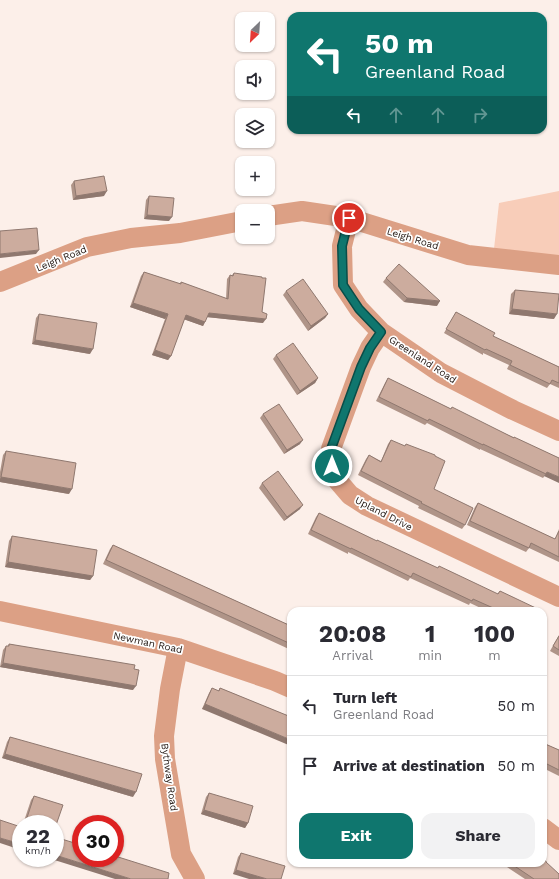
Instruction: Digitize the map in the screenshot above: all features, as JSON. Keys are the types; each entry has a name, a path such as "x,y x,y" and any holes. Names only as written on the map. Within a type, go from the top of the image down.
{"street":[{"name":"Leigh Road","path":"275,215 302,211 349,218 468,255 559,265"},
{"name":"Greenland Road","path":"349,218 342,246 343,285 359,309 381,332 441,373 513,410 559,430"},
{"name":"Leigh Road","path":"0,282 87,247 131,238 180,233 235,222"},
{"name":"Upland Drive","path":"381,332 370,348 361,367 331,449 332,466 338,481 350,495 367,506 559,597"},
{"name":"Newman Road","path":"0,611 178,648 287,686"},
{"name":"Bythway Road","path":"178,648 170,689 164,736 165,759 181,854 195,879"},
{"path":"547,831 559,840"}],"shaded area":[{"path":"559,191 559,257 494,249 499,203"}],"building":[{"path":"104,176 107,191 76,196 74,181"},
{"path":"149,196 174,198 172,217 147,215"},
{"path":"37,228 39,250 0,254 0,231"},
{"path":"399,264 440,301 407,298 386,278"},
{"path":"144,272 181,284 181,282 228,299 230,275 233,276 234,273 266,278 262,312 267,314 266,319 209,313 205,322 186,315 171,356 155,350 168,314 133,303"},
{"path":"303,279 328,314 311,326 286,291"},
{"path":"515,290 559,294 557,314 512,309"},
{"path":"456,312 495,333 493,336 559,367 559,383 552,380 550,384 510,365 512,361 486,349 485,350 446,329"},
{"path":"39,314 97,323 93,349 35,340"},
{"path":"293,343 318,378 300,391 276,355"},
{"path":"388,378 451,409 452,407 514,438 559,458 559,477 547,472 546,474 429,419 428,421 379,397"},
{"path":"279,404 303,440 287,450 263,414"},
{"path":"391,440 435,455 445,461 434,489 473,508 465,525 361,471 369,455 381,462"},
{"path":"6,451 76,463 72,489 1,477"},
{"path":"278,471 303,505 287,517 262,483"},
{"path":"478,503 555,539 559,531 559,557 531,543 529,548 470,521"},
{"path":"319,513 438,568 439,566 498,594 500,591 534,607 491,607 473,599 472,601 413,573 411,577 311,530"},
{"path":"12,536 97,550 93,576 8,562"},
{"path":"113,545 287,624 287,642 106,560"},
{"path":"559,636 559,650 553,646"},
{"path":"9,644 135,665 134,669 139,670 136,686 3,663 6,646 9,646"},
{"path":"212,688 219,691 220,688 287,715 287,738 205,704"},
{"path":"10,737 142,774 136,792 5,754"},
{"path":"547,745 559,750 559,770 547,764"},
{"path":"209,793 253,806 248,823 204,810"},
{"path":"34,796 63,805 60,815 28,815"},
{"path":"0,820 12,824 12,841 0,838"},
{"path":"64,840 72,842 72,860 64,858"},
{"path":"241,853 285,866 281,879 267,879 236,870"},
{"path":"124,859 169,873 168,879 131,879 93,867 124,867"},
{"path":"547,863 559,874 559,879 534,879 516,867 547,867"}],"route":[{"path":"332,466 331,449 361,367 370,348 381,332 359,309 343,285 342,246 349,218"}]}
